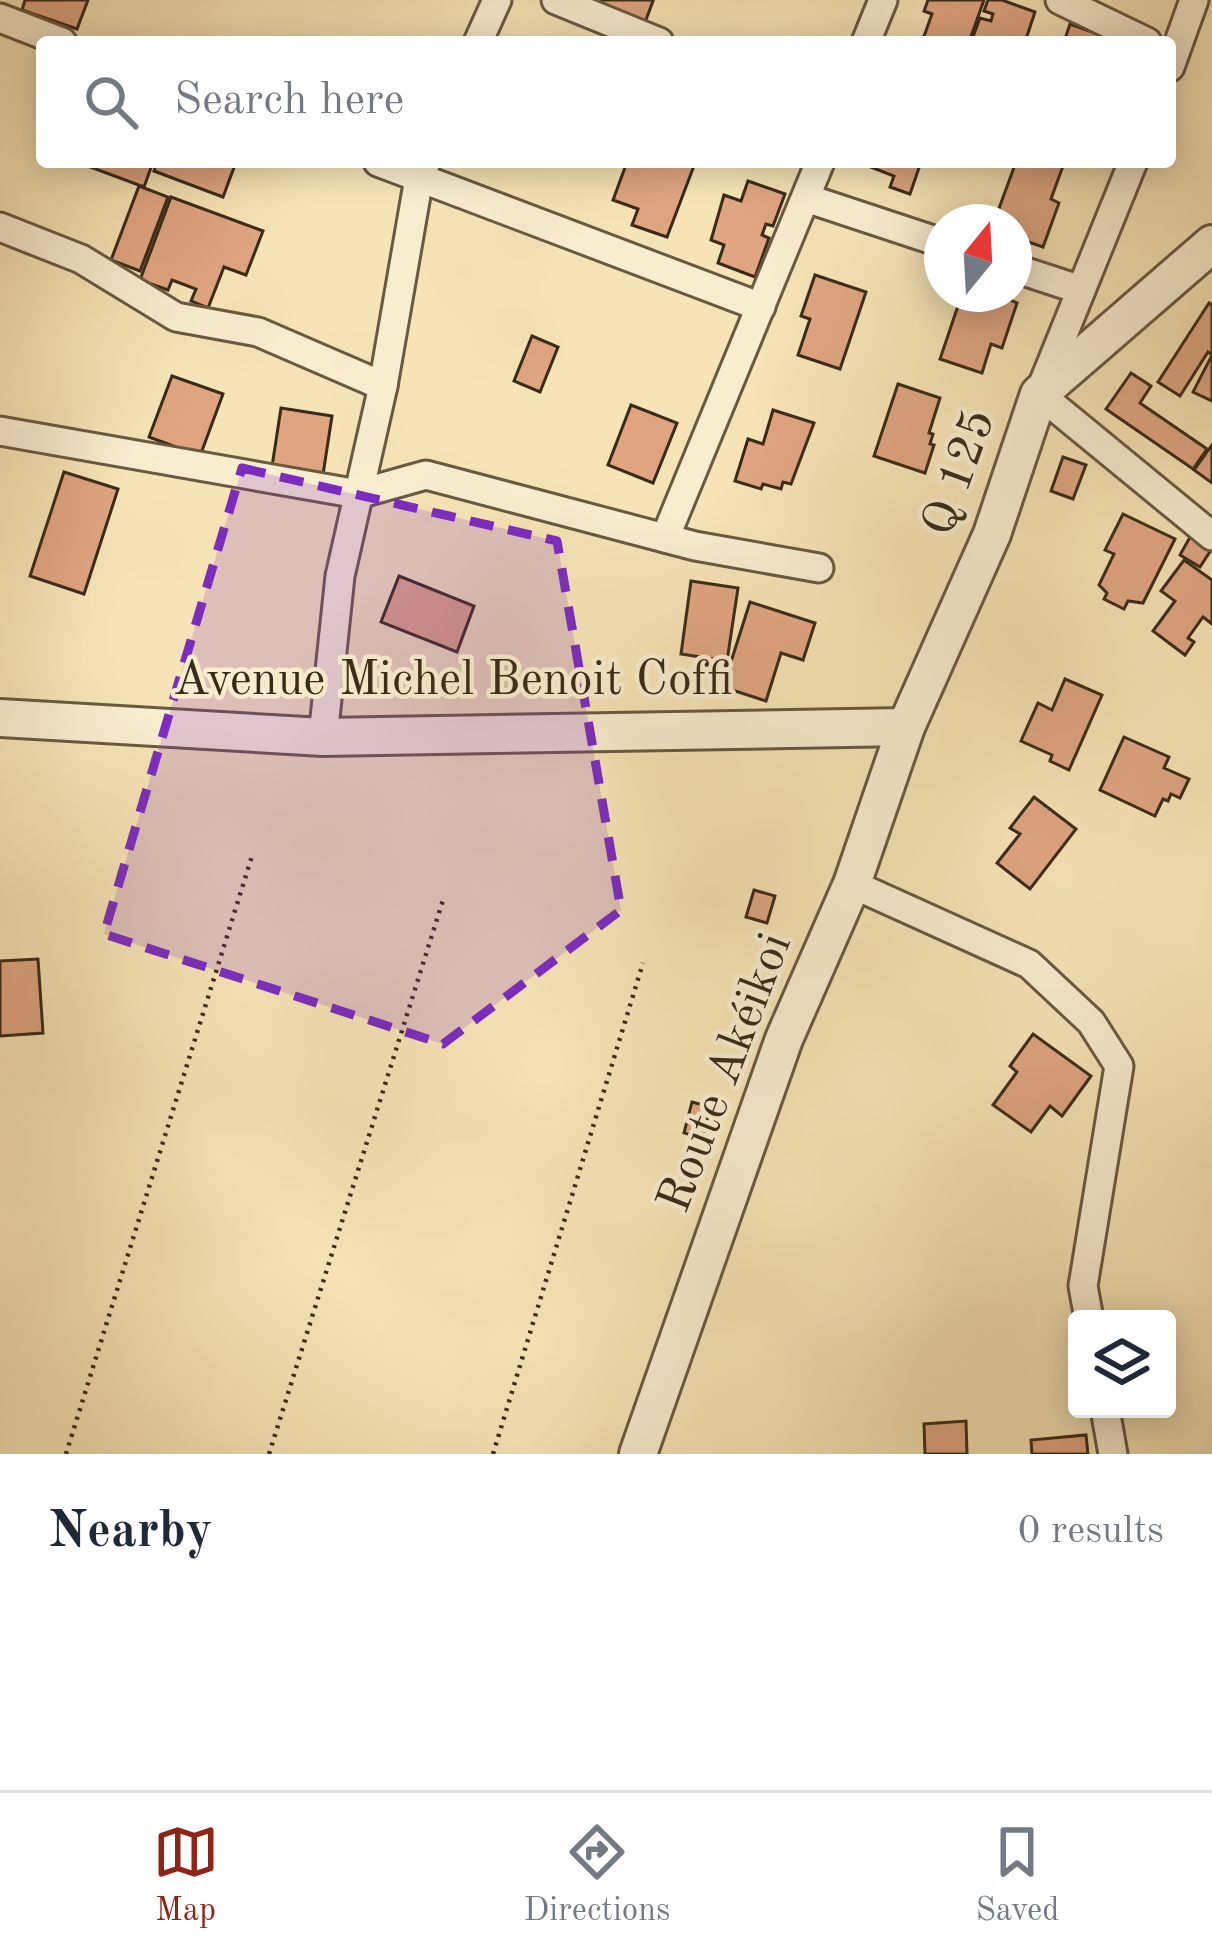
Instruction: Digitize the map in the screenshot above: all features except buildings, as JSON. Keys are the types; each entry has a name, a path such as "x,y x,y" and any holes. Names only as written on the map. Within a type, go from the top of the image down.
{"street":[{"path":"481,36 496,0"},
{"path":"556,0 644,36"},
{"path":"868,36 883,0"},
{"path":"1060,0 1135,36"},
{"path":"1176,47 1194,0"},
{"path":"0,19 46,36"},
{"path":"665,538 818,168"},
{"path":"1131,168 1039,394 1212,536"},
{"path":"323,736 340,577 383,386 423,170 761,307"},
{"path":"806,198 924,237"},
{"path":"0,227 81,259 176,317 258,332 383,386"},
{"name":"Q 125","path":"906,727 992,534 1039,394 1212,244"},
{"path":"1032,274 1081,290"},
{"path":"0,431 358,494 426,475 665,538 819,568"},
{"name":"Avenue Michel Benoit Coffi","path":"0,718 323,736 906,727"},
{"name":"Route Akéikoi","path":"638,1454 784,1039 852,884 906,727"},
{"path":"852,884 1029,964 1091,1022 1118,1066 1083,1286 1087,1310"},
{"path":"1107,1418 1113,1454"}],"path":[{"path":"66,1454 252,856"},
{"path":"268,1454 443,900"},
{"path":"493,1454 644,963"}],"highlighted area":[{"path":"242,468 557,541 621,910 443,1044 104,934"}]}
